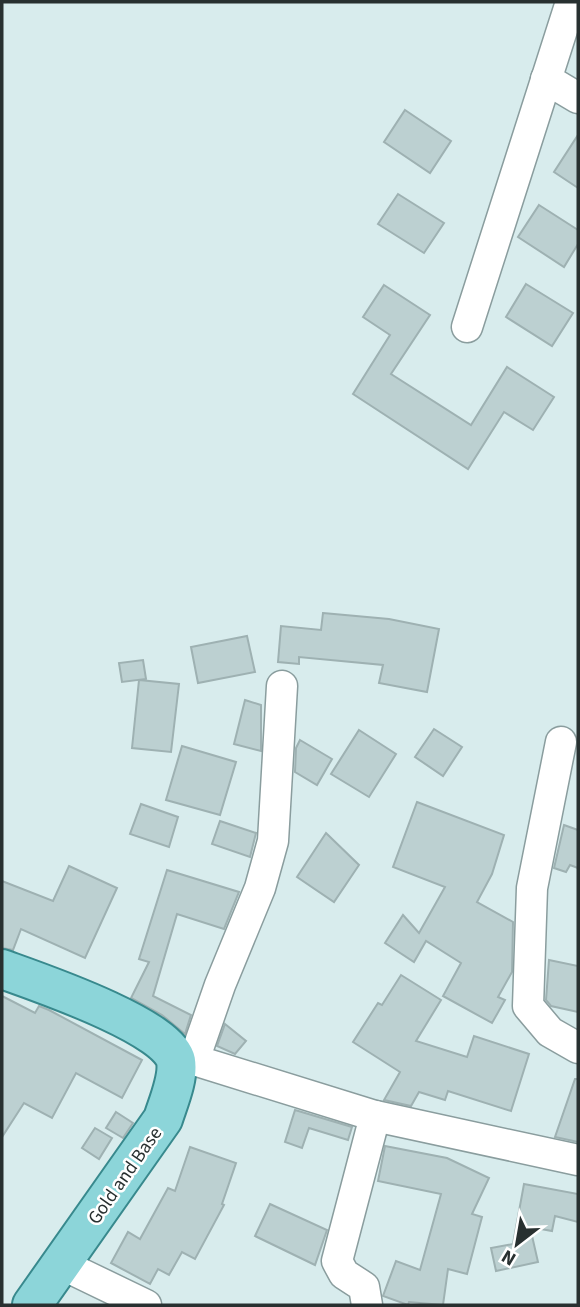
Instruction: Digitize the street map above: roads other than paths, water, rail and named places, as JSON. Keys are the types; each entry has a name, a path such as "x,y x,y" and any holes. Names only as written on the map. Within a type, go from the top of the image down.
{"main road":[{"path":"2,969 96,1005 150,1032 185,1060"},
{"name":"Gold and Base","path":"32,1305 163,1119 185,1060"}],"street":[{"path":"467,327 546,79 572,13"},
{"path":"546,79 578,97"},
{"path":"282,686 273,841 260,888 220,985 185,1060 375,1116 578,1160"},
{"path":"561,742 532,888 528,1006 550,1031 578,1048"},
{"path":"367,1305 364,1287 344,1274 337,1261 375,1116"},
{"path":"62,1265 146,1305"}]}
